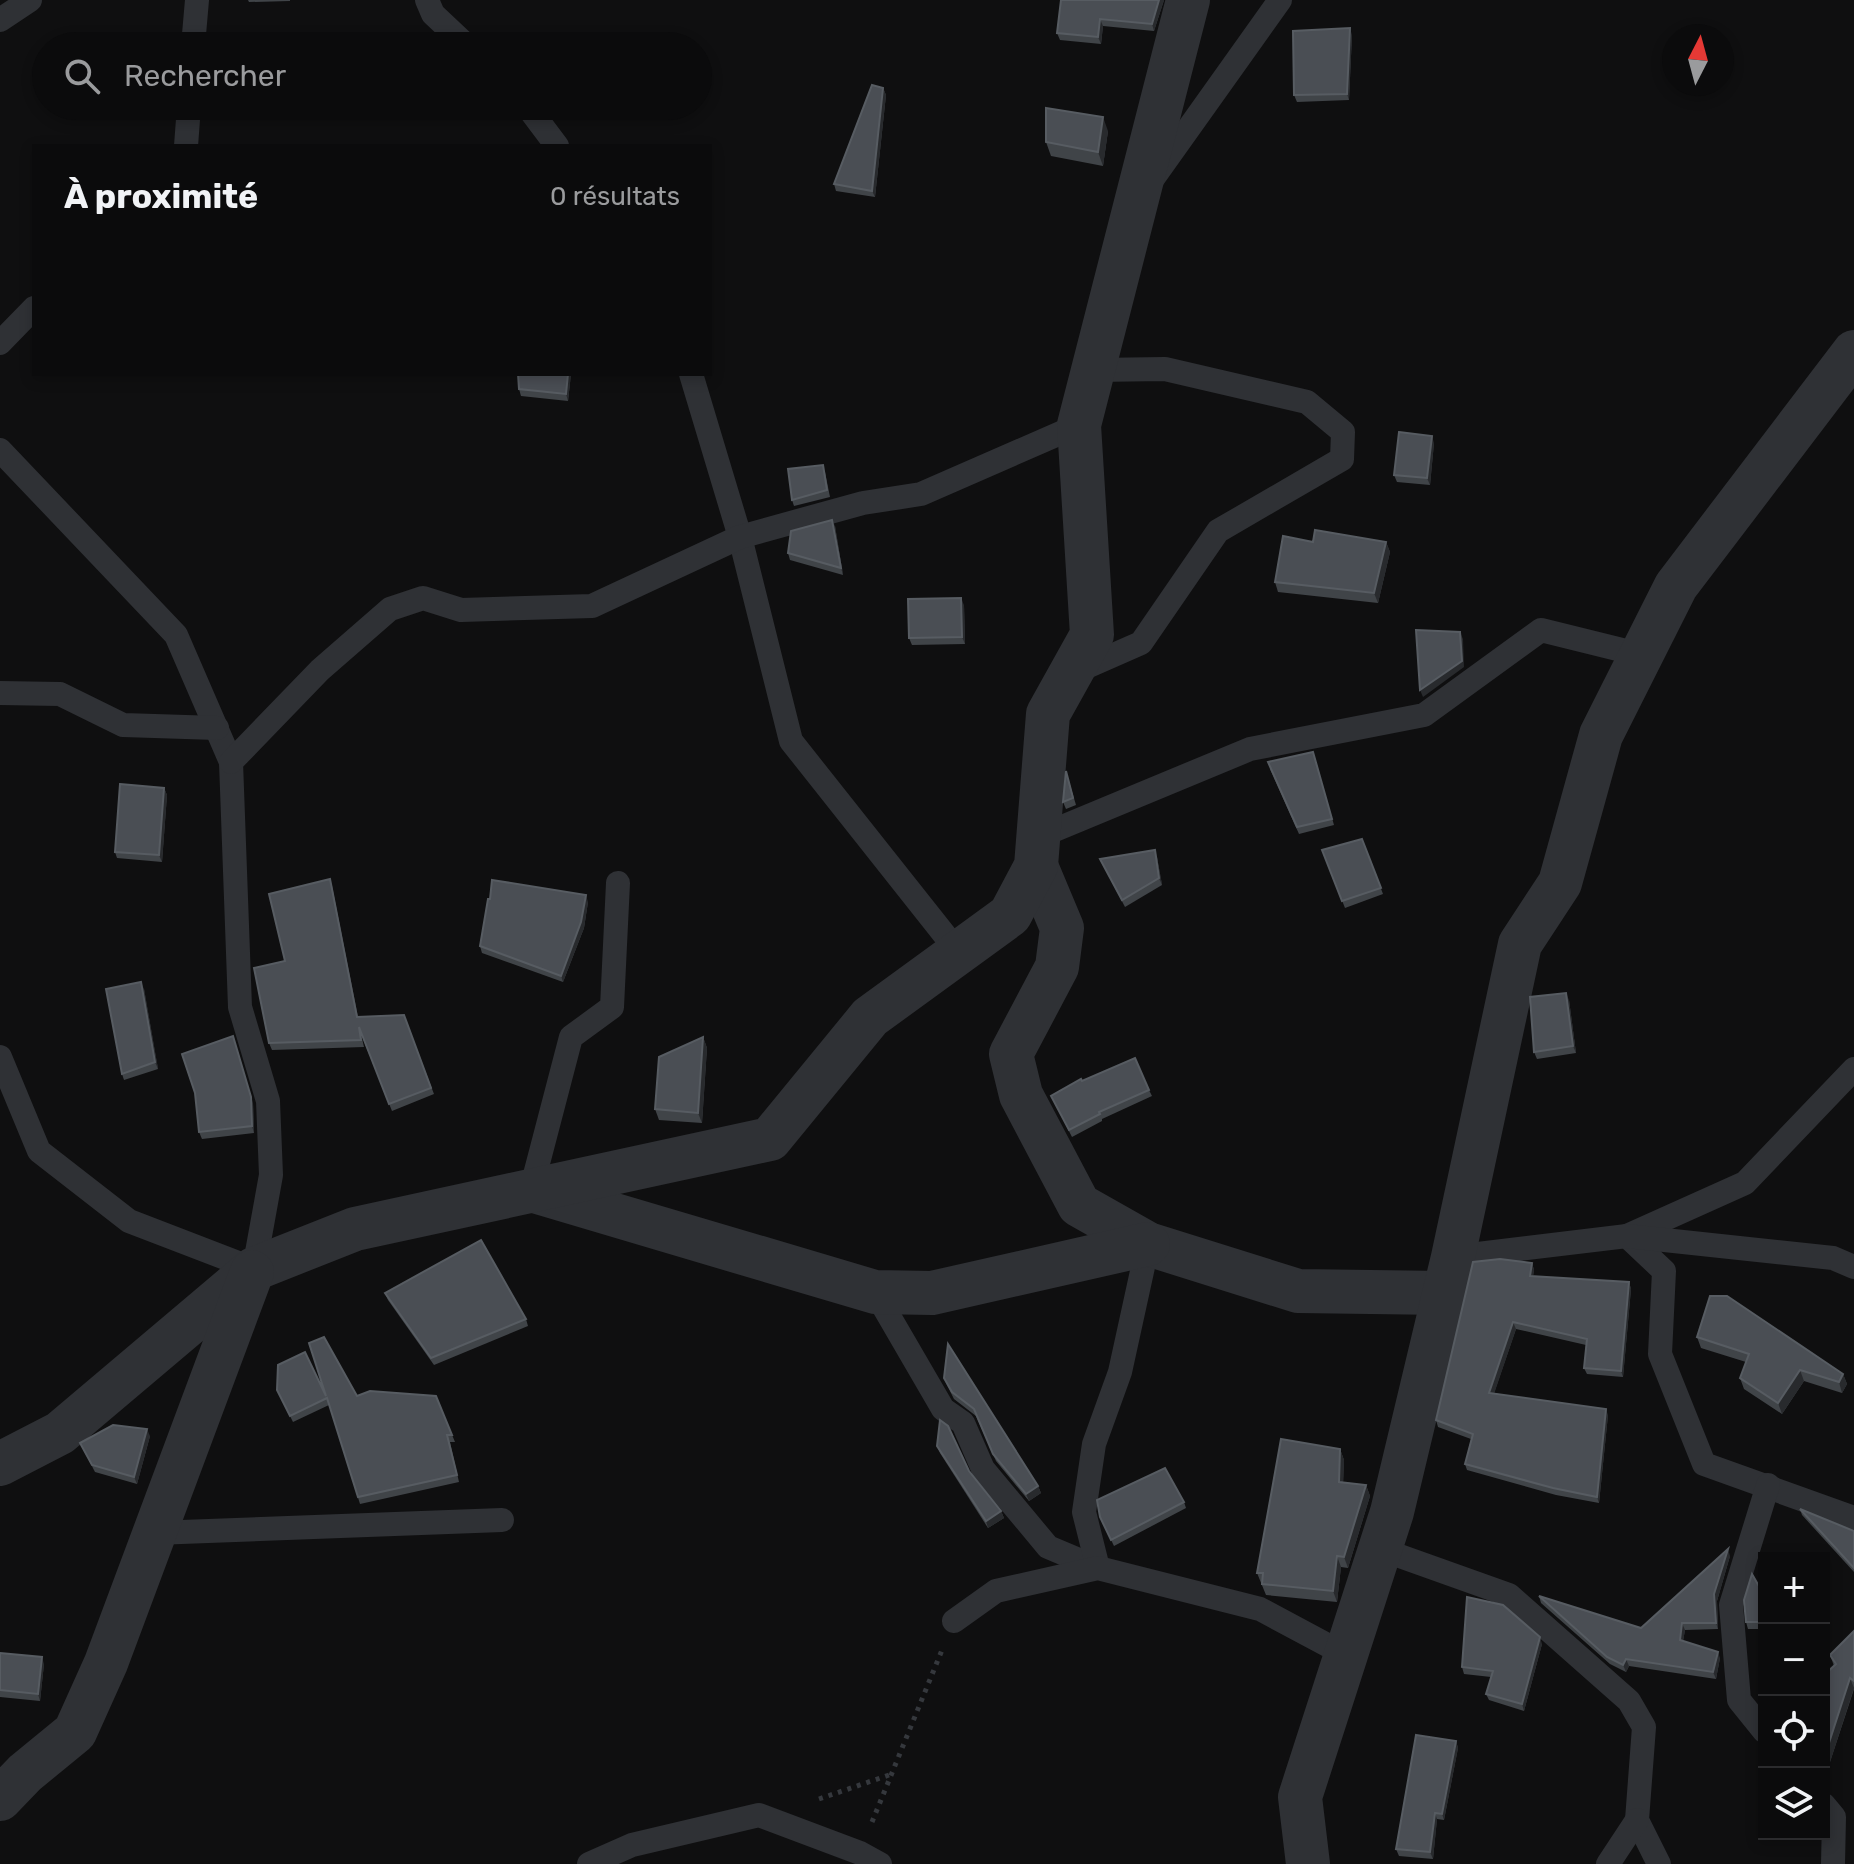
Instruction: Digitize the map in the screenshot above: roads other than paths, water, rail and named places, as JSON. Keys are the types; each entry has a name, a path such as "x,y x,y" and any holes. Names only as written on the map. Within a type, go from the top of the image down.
{"street":[{"path":"0,1464 60,1433 254,1269 355,1229 770,1139 870,1017 1010,915 1037,851 1048,714 1092,635 1079,425 1188,0"},
{"path":"1308,1864 1300,1797 1392,1512 1448,1275 1520,944 1560,883 1601,735 1676,586 1854,352"},
{"path":"1037,851 1062,928 1057,967 1011,1054 1021,1095 1079,1205 1148,1244 1298,1291 1448,1275"},
{"path":"531,1190 875,1292 932,1293 1148,1244"},
{"path":"0,1799 25,1773 75,1732 106,1663 254,1269"}],"lane":[{"path":"0,20 30,0"},
{"path":"194,32 197,0"},
{"path":"427,0 433,14 452,32"},
{"path":"1138,199 1280,0"},
{"path":"186,144 188,120"},
{"path":"538,120 556,144"},
{"path":"0,343 32,310"},
{"path":"1069,675 1141,643 1218,531 1342,459 1343,432 1307,402 1165,369 1094,370"},
{"path":"692,376 740,537 791,741 959,953"},
{"path":"231,762 320,670 390,609 423,598 461,610 592,606 740,537 863,503 921,494 1079,425"},
{"path":"0,450 176,635 231,762 240,1007 268,1101 271,1175 254,1269 129,1221 39,1151 0,1057"},
{"path":"1037,851 1250,749 1424,715 1541,630 1642,655"},
{"path":"0,693 60,694 123,725 217,728"},
{"path":"531,1190 571,1037 612,1007 618,883"},
{"path":"1448,1275 1627,1236 1745,1183 1854,1069"},
{"path":"1627,1236 1833,1258 1854,1267"},
{"path":"1627,1236 1664,1271 1660,1354 1704,1464 1854,1518"},
{"path":"1098,1568 1084,1512 1094,1444 1120,1372 1148,1244"},
{"path":"875,1292 943,1409 963,1423 983,1469 1048,1547 1098,1568 1260,1609 1346,1655"},
{"path":"1758,1724 1739,1700 1731,1605 1768,1485"},
{"path":"154,1533 502,1520"},
{"path":"1380,1549 1509,1595 1629,1701 1644,1727 1637,1820 1608,1864"},
{"path":"954,1621 996,1591 1098,1568"},
{"path":"1830,1812 1834,1817 1833,1864"},
{"path":"589,1864 632,1845 759,1815 870,1859"},
{"path":"1637,1820 1659,1864"}]}
